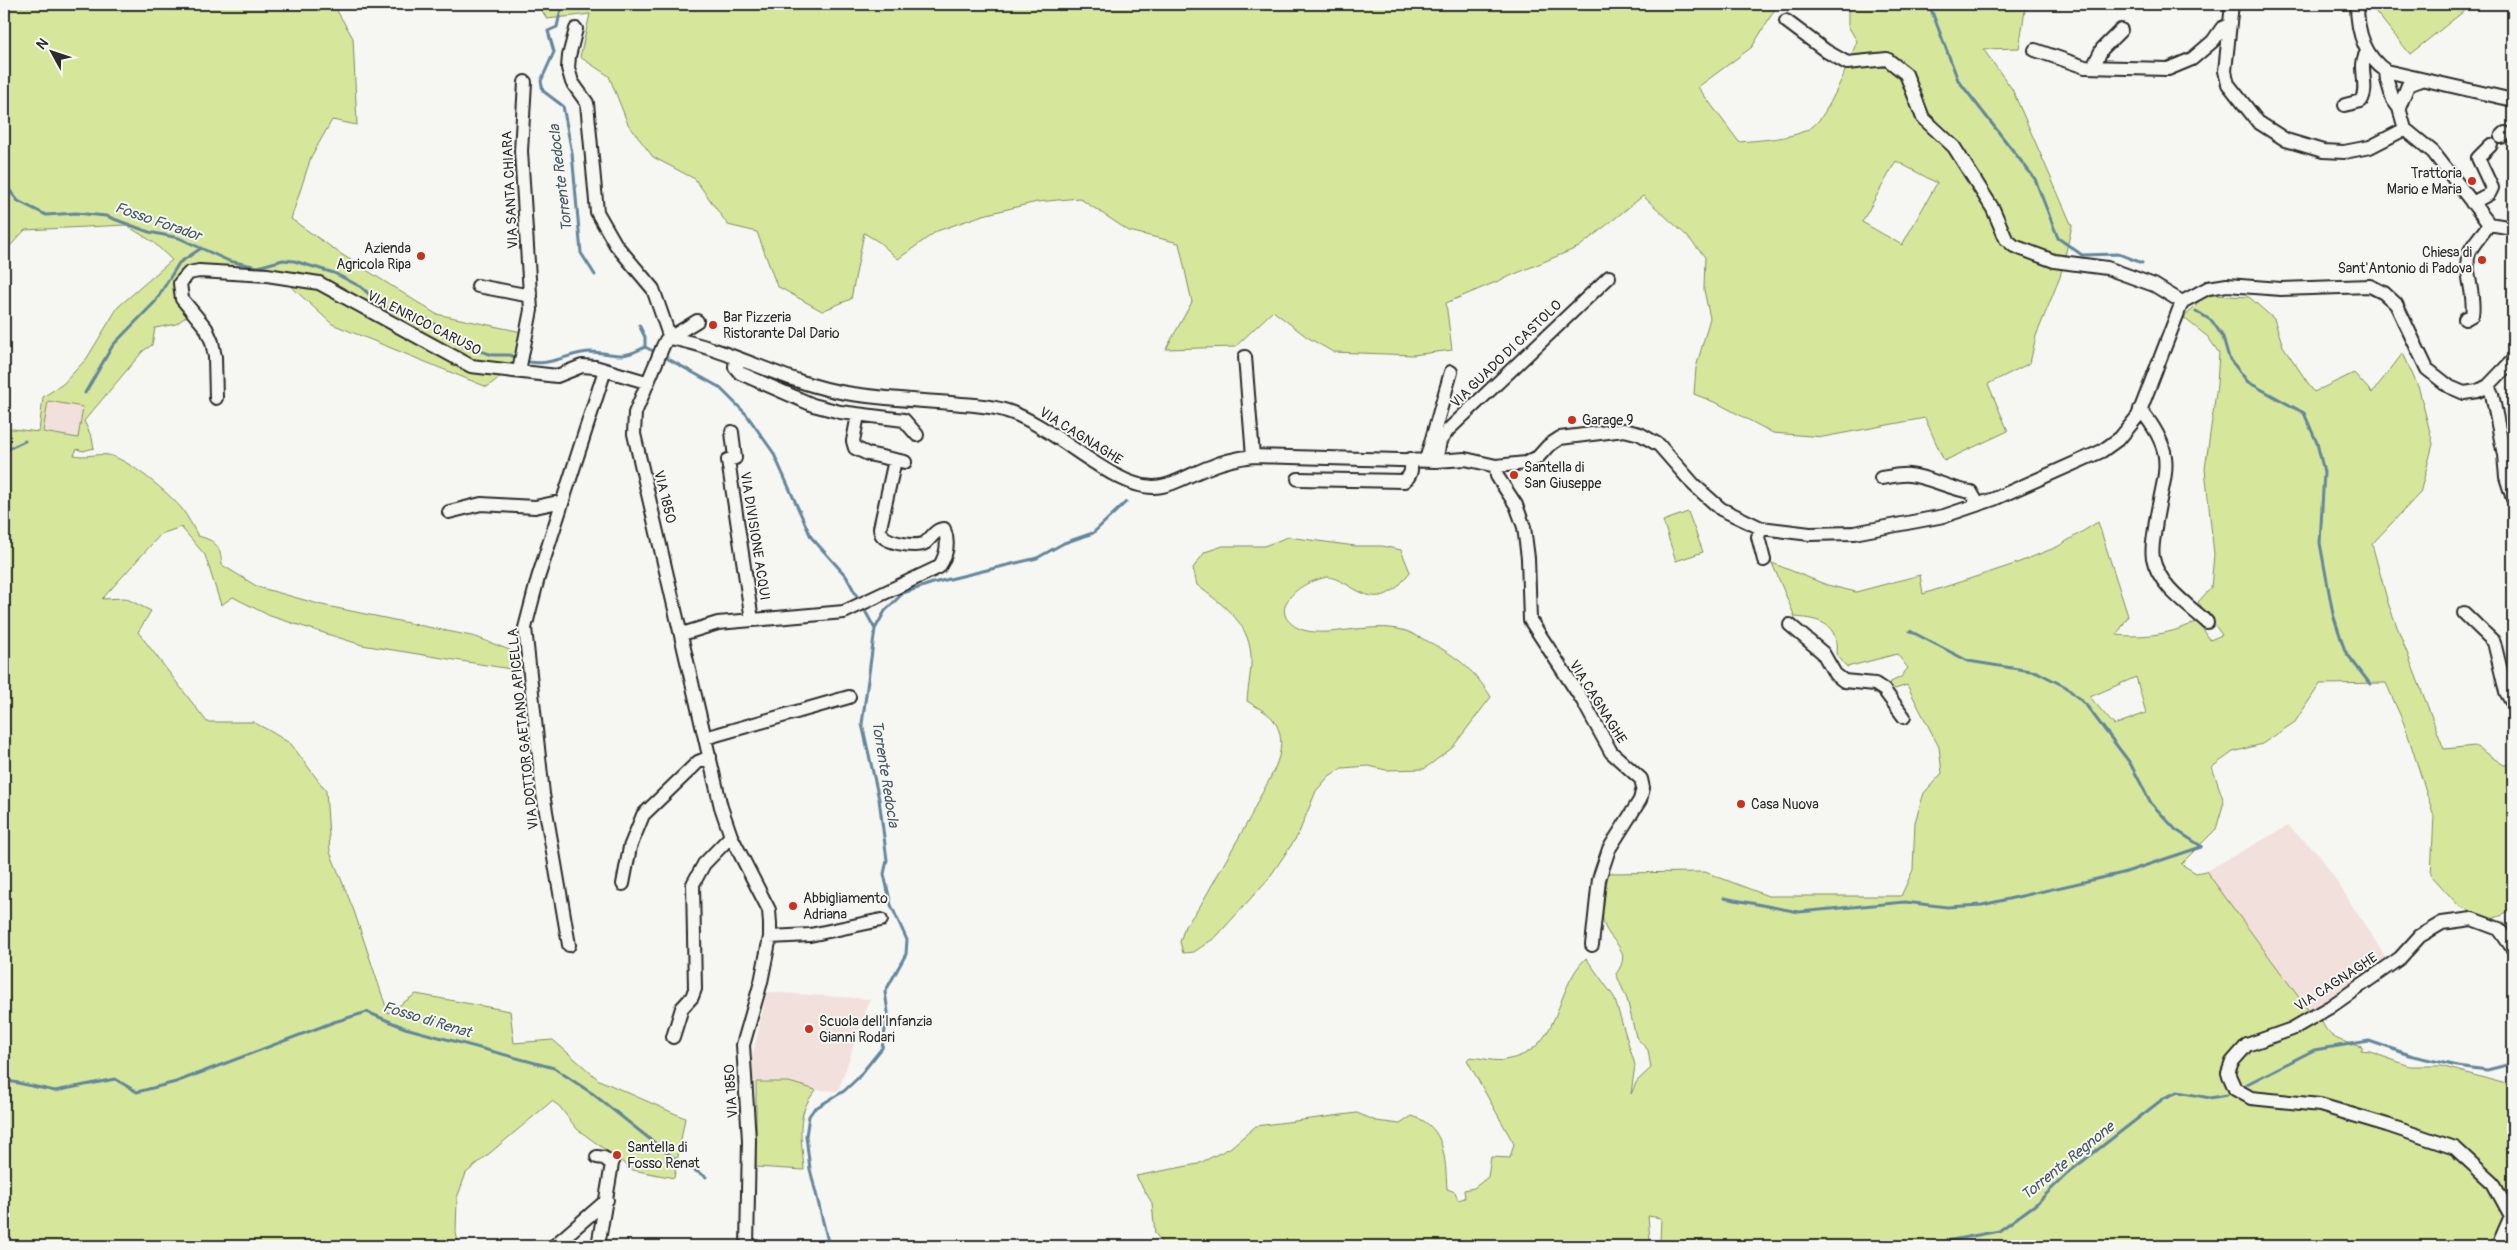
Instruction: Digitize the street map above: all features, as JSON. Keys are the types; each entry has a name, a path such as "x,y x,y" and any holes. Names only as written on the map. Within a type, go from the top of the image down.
{"street":[{"path":"2232,4 2225,71 2228,84 2258,122 2286,140 2323,151 2344,152 2370,148 2405,129"},
{"path":"2357,4 2367,52 2376,64 2386,71 2513,100"},
{"path":"1786,21 1826,51 1847,63 1887,59 1900,68 1906,74 1923,118 1954,147 1993,209 2003,234 2014,246 2054,261 2107,268 2154,285 2182,302 2208,288 2227,284 2280,288 2370,286 2384,293 2396,304 2427,369 2450,387 2464,393 2478,391 2488,386 2513,360"},
{"path":"2035,50 2085,67 2125,70 2168,69 2192,59 2213,42 2222,28 2229,24"},
{"path":"576,28 568,68 572,82 587,103 597,212 616,245 653,289 666,342 696,321"},
{"path":"2093,67 2102,49 2122,30"},
{"path":"2344,105 2360,101 2364,95 2363,58 2367,52"},
{"path":"2386,71 2391,93 2399,108 2405,129 2433,152 2478,200 2494,225 2513,228"},
{"path":"2399,108 2408,86 2421,80"},
{"name":"VIA SANTA CHIARA","path":"519,371 531,310 521,151 525,82"},
{"path":"2478,200 2489,194 2492,188 2478,158 2491,145"},
{"path":"2465,319 2472,315 2474,304 2468,268 2468,254 2494,225"},
{"name":"VIA ENRICO CARUSO","path":"216,398 215,357 212,342 206,328 182,299 180,283 189,273 199,271 224,274 267,274 311,281 471,366 556,376 582,366 605,370 646,382"},
{"name":"VIA GUADO DI CASTOLO","path":"1431,460 1440,441 1448,430 1609,277"},
{"path":"478,286 531,296"},
{"name":"VIA CAGNAGHE","path":"666,342 694,342 736,358 845,393 982,406 1007,411 1032,422 1116,476 1136,485 1155,488 1230,460 1253,456 1466,459 1496,466 1530,462 1560,438 1618,430 1633,431 1659,445 1694,485 1721,509 1761,528 1810,534 1854,532 1944,516 1978,504 2102,451 2120,438 2138,416 2182,302"},
{"name":"VIA 1850","path":"666,342 652,368 635,413 634,434 721,807 731,836 769,910 770,938 744,1045 749,1140 747,1246"},
{"path":"1244,357 1253,456"},
{"path":"736,358 735,367 740,373 813,406 904,420 917,435"},
{"name":"VIA DOTTOR GAETANO APICELLA","path":"568,945 543,794 525,628 605,370"},
{"path":"1431,460 1451,372"},
{"path":"2488,386 2504,455 2506,477 2513,499"},
{"path":"2140,409 2152,424 2165,450 2167,470 2156,523 2153,559 2162,577 2178,596 2208,622"},
{"name":"VIA DIVISIONE ACQUI","path":"682,634 718,623 849,611 939,567 946,557 947,542 944,529 938,530 924,544 913,546 885,539 882,535 880,528 900,461 855,448 853,441 858,414"},
{"name":"VIA DIVISIONE ACQUI","path":"732,432 736,458 728,460 752,620"},
{"path":"1298,479 1404,481 1409,477 1412,469 1410,459"},
{"name":"VIA CAGNAGHE","path":"1496,466 1497,476 1516,506 1524,528 1528,558 1530,620 1582,701 1611,752 1641,779 1643,788 1640,800 1609,849 1599,879 1592,945"},
{"path":"1881,478 1907,475 1922,478 1955,490 1971,492 1978,504"},
{"path":"449,512 481,504 535,507 554,502 562,504"},
{"path":"1761,528 1758,537 1764,560"},
{"path":"2464,612 2494,642 2506,692 2513,704"},
{"path":"1790,625 1823,653 1835,674 1844,681 1875,684 1884,690 1904,717"},
{"path":"705,738 849,697"},
{"path":"623,884 630,847 643,815 698,762 710,757"},
{"path":"673,1037 682,1008 692,997 695,989 693,884 697,873 704,864 731,836"},
{"name":"VIA CAGNAGHE","path":"2498,1246 2511,1216 2493,1183 2455,1148 2320,1105 2244,1095 2234,1089 2228,1072 2232,1062 2247,1045 2292,1029 2330,1007 2400,958 2420,936 2442,923 2472,919 2499,929 2513,949"},
{"path":"770,938 810,935 880,920"},
{"path":"597,1157 609,1160 612,1164 598,1246"},
{"path":"554,1246 607,1200"}],"shaded area":[{"path":"48,401 83,407 78,438 43,432"},
{"path":"2288,826 2319,854 2388,961 2309,1011 2206,871"},
{"name":"Scuola dell'Infanzia Gianni Rodari","path":"767,992 870,999 838,1091 816,1090 789,1082 751,1081 752,1059"}],"green space":[{"path":"4,4 333,4 353,38 357,125 332,120 311,157 291,219 341,254 436,314 522,332 514,366 487,387 332,324 273,270 205,265 188,269 178,277 191,313 176,324 155,328 152,345 143,351 84,421 92,438 94,448 83,451 77,449 74,455 108,455 137,469 176,502 198,536 216,545 219,549 222,565 258,587 322,605 476,637 512,651 523,671 362,645 270,616 233,597 221,605 205,555 181,527 161,534 102,599 125,598 151,611 138,632 207,722 253,722 270,731 291,744 326,791 330,852 354,911 388,1013 416,994 510,1011 514,1043 553,1040 599,1080 685,1118 674,1178 633,1170 577,1129 559,1106 552,1101 466,1173 457,1198 456,1233 459,1246 4,1246 4,428 39,432 43,397 63,384 87,358 118,307 172,260 153,242 126,225 25,230 10,246 4,246","holes":["48,401 83,407 78,438 43,432"]},
{"path":"538,4 1778,4 1752,47 1698,87 1739,142 1796,134 1812,127 1818,121 1832,100 1857,41 1848,26 1848,4 2026,4 2019,48 1983,49 2012,89 2072,226 2060,277 2036,336 2030,363 1988,384 2008,431 1944,461 1925,418 1823,437 1773,433 1719,404 1694,394 1696,368 1710,318 1704,290 1705,257 1687,236 1643,196 1579,247 1446,303 1452,350 1413,355 1333,352 1307,337 1273,311 1235,347 1166,349 1192,302 1179,243 1129,231 1079,198 1037,202 983,215 937,231 898,259 879,242 864,233 851,299 822,311 777,286 757,232 728,225 695,179 653,157 628,124 609,76 580,57 590,14 547,19","holes":["1896,161 1937,183 1902,245 1862,222"]},
{"path":"2384,4 2473,4 2410,54 2375,11"},
{"path":"2213,295 2249,297 2274,319 2283,346 2314,392 2354,373 2372,393 2403,353 2419,389 2433,444 2420,493 2372,544 2388,603 2444,749 2475,746 2504,765 2513,765 2513,911 2492,919 2459,906 2431,875 2434,816 2405,726 2386,683 2320,684 2295,722 2262,744 2233,752 2212,767 2224,802 2216,829 2181,864 2196,873 2206,871 2314,1018 2322,1021 2328,1032 2333,1036 2344,1042 2363,1047 2361,1051 2370,1052 2410,1066 2441,1066 2513,1086 2513,1246 1164,1246 1155,1233 1152,1203 1136,1176 1198,1164 1230,1148 1256,1126 1357,1113 1376,1121 1400,1124 1412,1116 1432,1127 1442,1145 1447,1189 1455,1192 1458,1200 1465,1198 1464,1190 1474,1188 1488,1177 1491,1157 1510,1158 1514,1144 1467,1060 1470,1057 1505,1060 1524,1054 1537,1045 1547,1032 1575,971 1586,958 1614,997 1635,1065 1631,1094 1637,1081 1651,1068 1648,1050 1636,1037 1627,999 1616,974 1623,958 1622,952 1606,929 1603,921 1603,904 1608,873 1705,872 1768,896 1901,896 1913,870 1915,822 1924,793 1942,773 1939,747 1907,685 1895,689 1889,683 1901,677 1908,668 1897,654 1847,667 1836,654 1835,636 1826,625 1813,619 1795,617 1772,563 1827,585 1856,592 1920,575 1923,594 2012,565 2057,547 2098,522 2128,616 2117,635 2159,634 2198,621 2210,640 2222,635 2198,602 2211,588 2214,554 2205,469 2217,385 2219,353 2208,337 2184,318 2201,299","holes":["2136,677 2146,713 2114,725 2090,697","1648,1216 1661,1218 1660,1242 1650,1241"]},
{"path":"1688,512 1703,552 1676,561 1663,521"},
{"path":"1288,537 1355,546 1382,546 1401,550 1410,572 1392,591 1375,596 1366,595 1343,582 1328,577 1309,583 1294,593 1288,599 1285,606 1288,620 1296,627 1302,630 1318,632 1379,628 1407,631 1444,650 1462,663 1477,678 1491,697 1452,748 1424,769 1386,770 1369,766 1342,768 1329,776 1316,791 1298,835 1269,878 1216,937 1194,952 1183,953 1180,942 1185,926 1199,908 1251,816 1275,768 1281,743 1279,731 1273,719 1247,701 1251,655 1245,632 1232,614 1197,585 1193,568 1205,552 1223,546 1264,546"},
{"path":"756,1082 789,1082 816,1090 809,1099 802,1118 801,1137 804,1170 756,1167"}],"waterway":[{"name":"Torrente Redocla","path":"562,4 557,27 548,31 554,52 541,81 543,91 563,106 572,153 581,253 595,275"},
{"path":"1929,4 1958,80 2035,179 2058,238 2082,255 2119,254 2142,263"},
{"name":"Fosso Forador","path":"4,183 18,201 46,215 76,213 106,216 149,232 179,238 229,261 258,267 283,260 294,261 334,273 361,287 384,307 427,319 464,346 493,355 510,355 518,359"},
{"path":"85,393 113,345 155,302 179,263 200,249"},
{"path":"2196,311 2212,321 2223,337 2229,358 2248,382 2304,413 2317,443 2324,472 2320,543 2333,614 2345,651 2370,684"},
{"name":"Torrente Redocla","path":"639,325 645,337 645,347 657,353"},
{"name":"Fosso Forador","path":"524,361 543,363 575,354 592,352 623,355 645,347"},
{"name":"Torrente Redocla","path":"663,356 719,387 746,414 773,452 811,537 846,576 860,602"},
{"path":"4,451 25,441"},
{"path":"875,629 885,611 903,593 933,583 1037,558 1064,543 1093,533 1126,502"},
{"name":"Torrente Redocla","path":"829,1246 810,1169 806,1136 809,1116 814,1109 844,1091 857,1079 882,1048 888,1012 885,992 906,954 907,940 891,905 884,874 887,860 879,799 862,724 875,629 863,607"},
{"path":"1910,631 1968,661 2037,672 2066,687 2086,705 2130,763 2151,803 2176,830 2201,846"},
{"path":"1724,898 1799,912 1905,902 1947,907 1982,905 2123,873 2201,847"},
{"name":"Fosso di Renat","path":"4,1080 55,1091 115,1079 137,1092 176,1082 334,1022 367,1012 405,1028 554,1068 593,1094 675,1159 706,1177"},
{"name":"Torrente Regnone","path":"2245,1085 2314,1050 2369,1041 2413,1056 2457,1066 2487,1070 2507,1065 2513,1067"},
{"name":"Torrente Regnone","path":"1920,1246 1999,1231 2036,1204 2069,1172 2164,1098 2178,1092 2210,1098 2227,1095"}],"place":[{"name":"Trattoria Mario e Maria","path":"2472,181"},
{"name":"Azienda Agricola Ripa","path":"421,256"},
{"name":"Chiesa di Sant'Antonio di Padova","path":"2482,260"},
{"name":"Bar Pizzeria Ristorante Dal Dario","path":"713,325"},
{"name":"Garage 9","path":"1572,420"},
{"name":"Santella di San Giuseppe","path":"1514,475"},
{"name":"Casa Nuova","path":"1741,804"},
{"name":"Abbigliamento Adriana","path":"793,906"},
{"name":"Scuola dell'Infanzia Gianni Rodari","path":"809,1029"},
{"name":"Santella di Fosso Renat","path":"617,1155"}]}
